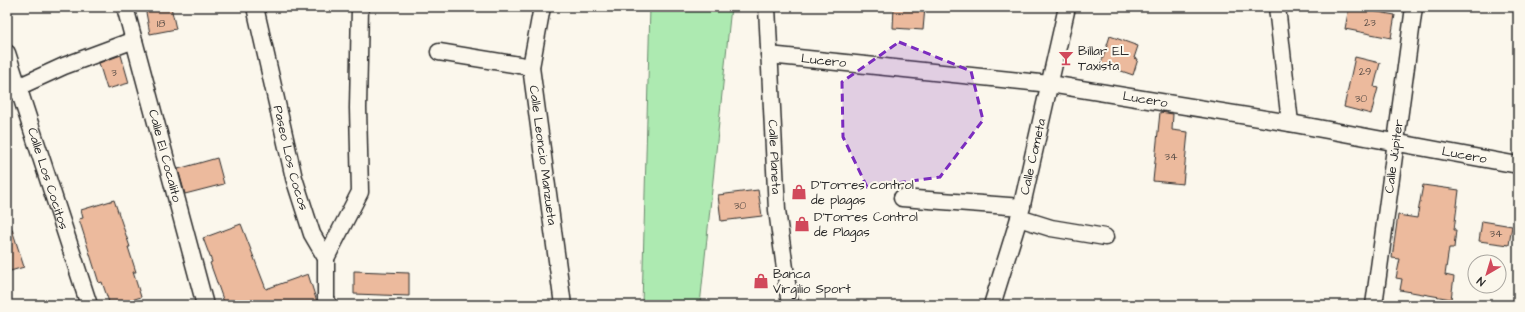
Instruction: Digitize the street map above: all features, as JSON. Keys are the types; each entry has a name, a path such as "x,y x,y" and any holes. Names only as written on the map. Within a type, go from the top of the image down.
{"street":[{"name":"Calle El Cocalito","path":"125,7 205,305"},
{"name":"Paseo Los Cocos","path":"255,7 294,178 312,234 326,258"},
{"path":"329,305 326,299 326,258 360,192 358,108 360,7"},
{"name":"Calle Leoncio Manzueta","path":"542,7 531,67 563,305"},
{"name":"Calle Planeta","path":"768,7 777,210 790,305"},
{"name":"Calle Cometa","path":"992,305 1020,212 1067,7"},
{"path":"1277,7 1290,123"},
{"name":"Calle Júpiter","path":"1374,305 1414,7"},
{"path":"12,89 64,66 134,40"},
{"path":"439,52 531,67"},
{"name":"Calle Los Cocitos","path":"7,53 12,89 89,305"},
{"name":"Lucero","path":"769,55 1050,84 1290,123 1518,165"},
{"path":"902,198 1020,212 1051,228 1106,237"}],"highlighted area":[{"path":"899,42 971,71 983,120 940,177 867,187 843,137 842,82"}],"green space":[{"path":"650,7 731,7 700,305 642,305"}],"building":[{"path":"145,7 171,7 176,29 150,34"},
{"path":"894,7 925,7 923,30 893,28"},
{"path":"1349,7 1395,15 1391,38 1345,29"},
{"path":"1110,36 1138,46 1134,58 1138,59 1133,75 1101,64"},
{"path":"121,55 129,83 107,89 99,63"},
{"path":"1355,57 1380,63 1374,87 1378,88 1371,114 1344,107"},
{"path":"1160,112 1173,114 1172,130 1188,132 1183,184 1153,181"},
{"path":"217,158 224,184 185,194 178,169"},
{"path":"1423,185 1459,190 1454,230 1456,230 1454,248 1449,248 1445,275 1454,277 1451,299 1400,290 1402,279 1396,278 1400,259 1392,258 1398,215 1417,218"},
{"path":"758,190 762,216 721,221 718,195"},
{"path":"114,200 130,247 128,247 136,272 133,272 141,297 116,305 110,305 102,282 99,283 79,219 83,218 81,210"},
{"path":"1482,221 1512,226 1509,245 1479,241"},
{"path":"10,223 24,267 7,272 7,224"},
{"path":"241,224 266,289 308,274 318,305 225,305 203,238"},
{"path":"354,271 409,273 409,296 354,294"}],"place":[{"name":"Billar EL Taxista","path":"1066,58"},
{"name":"D'Torres control de plagas","path":"799,192"},
{"name":"D'Torres Control de Plagas","path":"802,224"},
{"name":"Banca Virgilio Sport","path":"761,281"}]}
